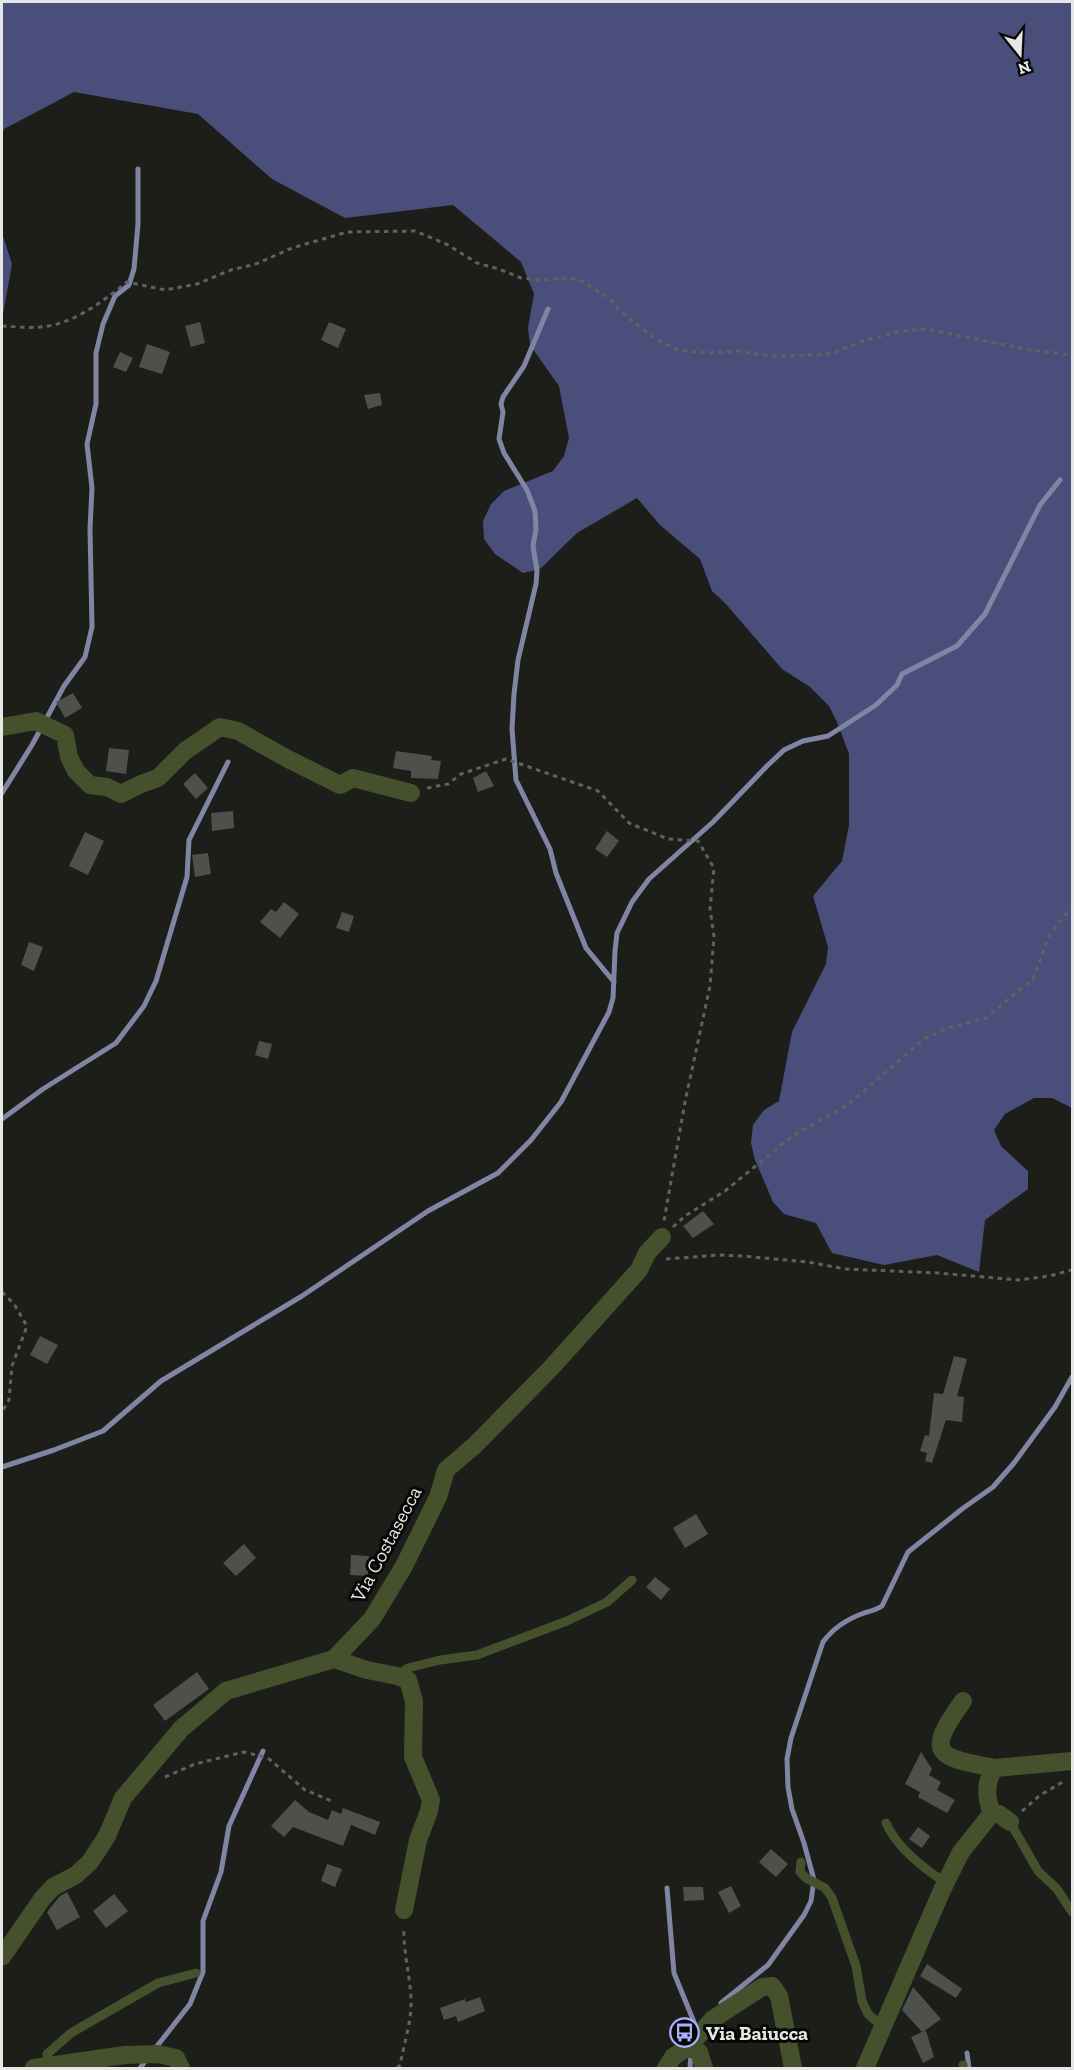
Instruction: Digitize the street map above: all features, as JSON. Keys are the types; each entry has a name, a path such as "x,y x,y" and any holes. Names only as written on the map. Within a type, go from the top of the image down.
{"street":[{"path":"2,726 36,721 65,735 69,757 76,771 90,785 107,787 121,794 158,778 185,751 220,727 238,731 340,785 353,778 411,793"},
{"name":"Via Costasecca","path":"334,1659 372,1618 404,1566 438,1497 446,1470 475,1445 558,1359 639,1270 647,1253 662,1238"},
{"path":"2,1957 42,1899 53,1887 76,1875 90,1862 107,1836 123,1798 181,1729 226,1691 334,1659 408,1680 412,1691 415,1718 413,1757 430,1800 429,1811 417,1840 404,1911"},
{"path":"963,1701 941,1735 941,1749 946,1756 994,1768 1072,1761"},
{"path":"992,1813 987,1800 987,1784 994,1768"},
{"path":"992,1813 1010,1822"},
{"path":"865,2068 961,1852 992,1813"},
{"path":"666,2068 673,2057 688,2047 713,2019 762,1987 772,1986 779,1996 793,2068"},
{"path":"688,2047 699,2052 704,2068"},
{"path":"42,2067 125,2055 158,2054 176,2058 182,2068"}],"lane":[{"path":"397,1676 408,1668 440,1660 477,1655 567,1621 607,1602 632,1580"},
{"path":"1010,1822 1038,1871 1057,1889 1072,1912"},
{"path":"886,1823 892,1836 946,1883"},
{"path":"801,1862 800,1872 806,1878 825,1888 832,1898 856,1966 862,2001 868,2014 883,2027"},
{"path":"42,2067 47,2054 71,2033 158,1983 196,1973"}],"path":[{"path":"2,326 55,325 99,302 126,282 158,290 173,289 197,284 231,270 256,264 292,248 347,232 415,231 448,245 477,263 521,278 578,279 609,298 619,310 654,338 678,350 707,353 737,351 770,356 818,355 833,353 863,341 900,331 926,329 1031,350 1072,355"},
{"path":"411,793 430,786 448,784 461,774 506,759 598,790 629,823 668,838 699,841 714,868 710,909 714,936 710,986 685,1102 665,1209 662,1238"},
{"path":"662,1238 685,1216 725,1191 791,1137 849,1104 924,1039 947,1028 986,1018 1033,980 1049,936 1072,909"},
{"path":"647,1253 655,1260 719,1255 742,1256 808,1262 845,1269 938,1273 1019,1280 1072,1270"},
{"path":"2,1292 14,1304 27,1326 12,1366 9,1400 2,1412"},
{"path":"162,1779 195,1764 244,1752 268,1758 305,1790 334,1802"},
{"path":"1010,1822 1039,1796 1072,1776"},
{"path":"397,2068 400,2065 407,2031 411,2000 403,1948 404,1911"}],"shaded area":[{"path":"2,2 1072,2 1072,1108 1052,1098 1034,1098 1005,1114 994,1130 1001,1146 1028,1171 1028,1189 985,1220 979,1272 937,1255 884,1265 832,1253 816,1223 784,1214 773,1202 755,1160 751,1143 753,1125 764,1110 779,1101 792,1032 826,964 828,947 813,896 842,861 849,825 849,754 829,706 810,687 782,669 712,591 700,559 660,525 637,498 577,533 540,569 523,573 495,554 484,539 483,521 491,504 504,491 553,471 564,456 569,438 559,386 530,345 528,328 534,294 521,262 453,205 345,218 272,179 198,114 74,92 4,129 2,135"},
{"path":"2,233 12,264 2,320"}],"building":[{"path":"200,322 205,343 191,347 185,326"},
{"path":"329,322 346,329 338,348 321,340"},
{"path":"147,344 170,352 162,374 139,367"},
{"path":"120,352 133,358 126,372 113,367"},
{"path":"380,393 382,405 368,409 364,395"},
{"path":"73,693 82,708 65,718 56,702"},
{"path":"109,748 129,750 126,774 106,771"},
{"path":"396,751 432,756 431,760 441,761 438,779 411,778 411,771 393,768"},
{"path":"486,771 494,786 478,792 473,778"},
{"path":"195,773 208,788 196,799 183,784"},
{"path":"233,811 234,828 212,831 211,813"},
{"path":"607,831 619,841 607,857 595,849"},
{"path":"85,832 104,841 88,875 69,866"},
{"path":"208,853 211,874 195,877 192,855"},
{"path":"284,902 299,914 280,938 260,922 271,909 276,912"},
{"path":"342,912 354,916 349,932 336,928"},
{"path":"29,942 43,947 34,971 21,965"},
{"path":"259,1041 272,1044 268,1059 255,1055"},
{"path":"703,1211 714,1224 693,1238 683,1226"},
{"path":"40,1336 58,1345 47,1364 30,1355"},
{"path":"954,1356 967,1359 957,1396 964,1397 962,1422 946,1420 932,1463 925,1461 927,1453 920,1451 925,1435 929,1436 934,1393 943,1394"},
{"path":"696,1514 708,1534 685,1548 673,1528"},
{"path":"244,1544 256,1558 236,1576 223,1563"},
{"path":"351,1555 369,1556 368,1576 350,1575"},
{"path":"655,1577 670,1589 661,1600 646,1587"},
{"path":"197,1672 209,1689 165,1721 153,1705"},
{"path":"921,1752 932,1769 929,1775 941,1782 937,1790 955,1800 947,1813 918,1797 920,1792 905,1784"},
{"path":"295,1800 309,1812 328,1820 332,1810 341,1814 343,1808 380,1822 375,1835 351,1825 343,1846 293,1827 284,1837 271,1826"},
{"path":"918,1827 930,1836 922,1848 909,1839"},
{"path":"771,1849 788,1864 776,1877 759,1862"},
{"path":"327,1864 342,1869 335,1887 321,1881"},
{"path":"731,1886 741,1906 729,1913 718,1892"},
{"path":"683,1887 703,1887 704,1900 684,1901"},
{"path":"67,1892 80,1917 57,1930 47,1912 60,1896"},
{"path":"114,1894 128,1911 106,1928 93,1911"},
{"path":"927,1964 962,1989 956,1998 920,1976"},
{"path":"913,1987 941,2019 923,2032 926,2031 934,2057 923,2063 911,2037 922,2032 902,2010"},
{"path":"480,1997 485,2011 458,2022 456,2016 444,2020 440,2008 465,1999 466,2002"}],"waterway":[{"path":"2,793 32,745 64,686 85,657 92,627 90,529 92,488 87,444 96,404 96,353 103,324 115,296 129,285 134,269 138,224 138,169"},
{"path":"548,309 524,366 503,397 501,404 503,412 499,439 504,453 527,490 535,511 536,529 533,546 537,571 536,584 518,660 514,694 512,729 516,780 550,849 556,873 586,948 614,982"},
{"path":"2,1467 103,1431 161,1381 302,1296 428,1211 498,1173 531,1140 561,1102 609,1012 613,998 617,933 632,902 649,879 713,822 784,750 803,741 828,736 876,705 897,685 902,674 957,646 985,614 1040,505 1060,480"},
{"path":"2,1119 43,1089 116,1043 144,1006 156,981 187,877 189,840 228,762"},
{"path":"721,2003 768,1965 804,1915 811,1901 814,1880 792,1809 787,1759 791,1738 823,1642 846,1621 882,1606 908,1552 993,1487 1014,1463 1055,1407 1072,1377"},
{"path":"154,2050 190,2004 203,1972 203,1921 221,1872 229,1826 263,1751"},
{"path":"667,1888 674,1973 696,2027"},
{"path":"690,2068 691,2052"},
{"path":"967,2053 969,2068"},
{"path":"140,2068 148,2058"}],"place":[{"name":"Via Baiucca","path":"685,2033"}]}
